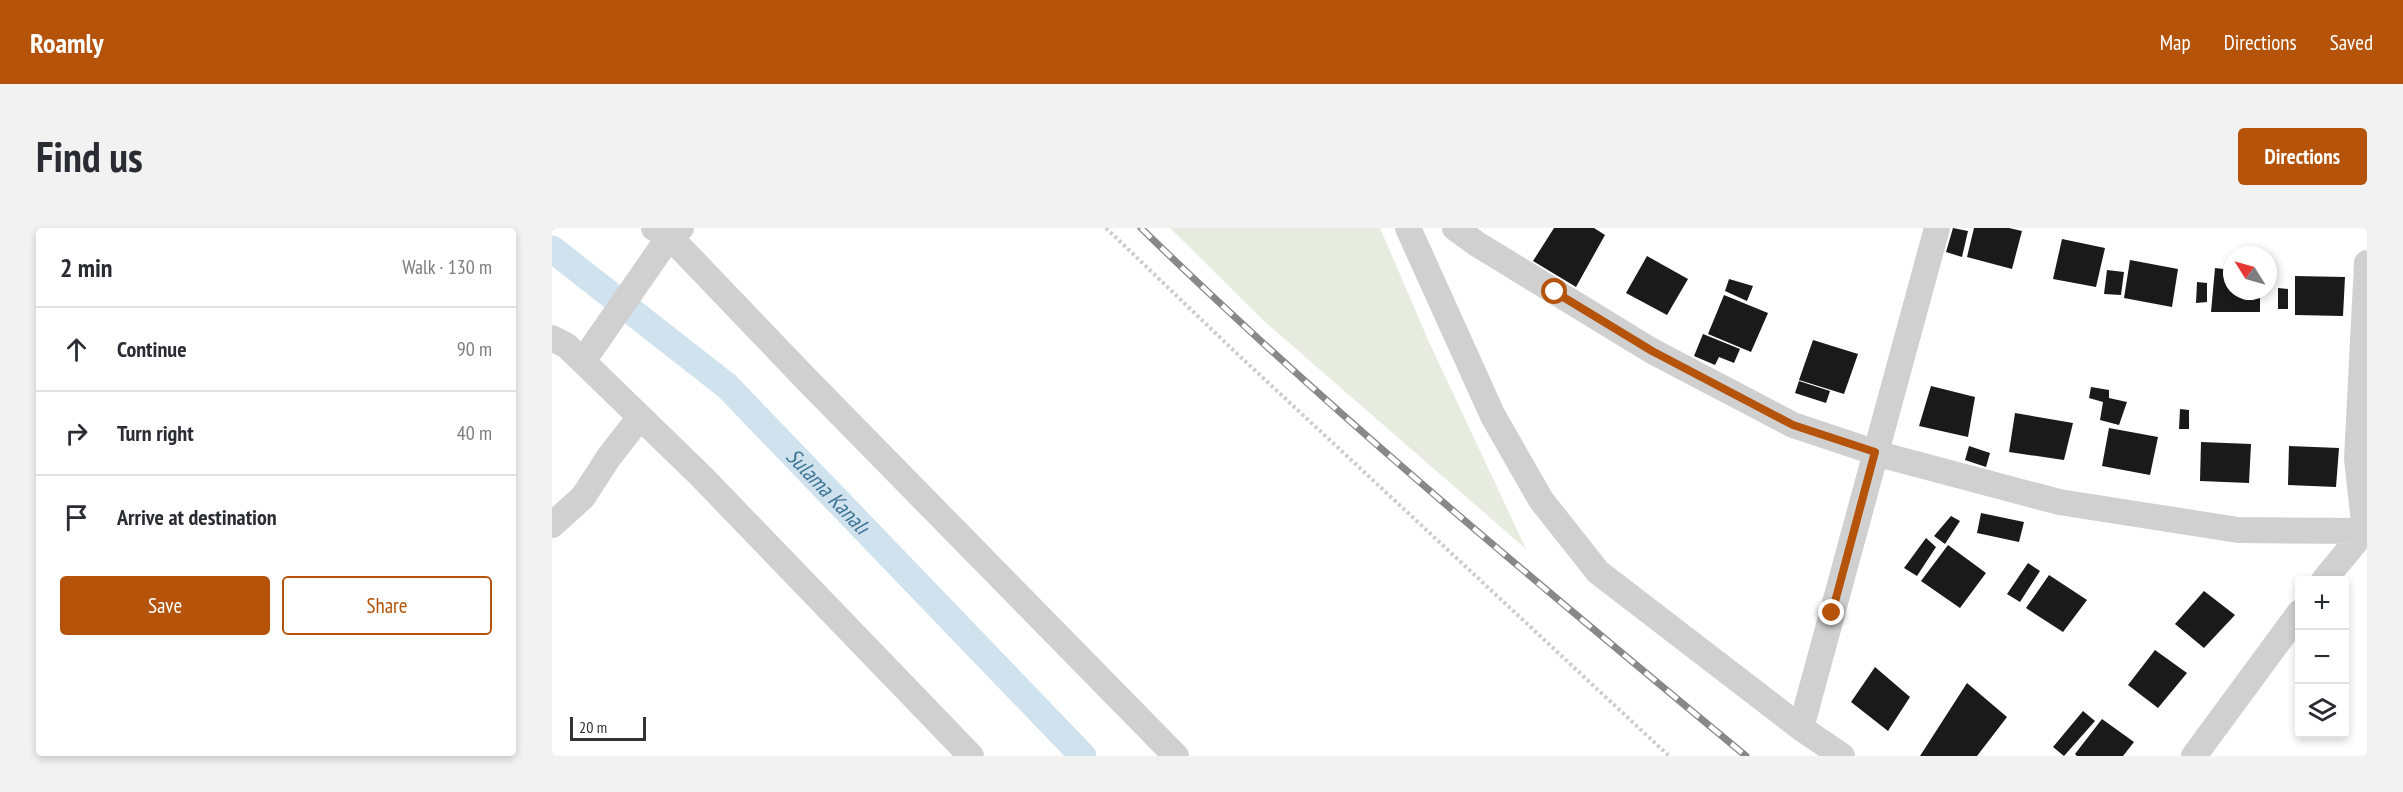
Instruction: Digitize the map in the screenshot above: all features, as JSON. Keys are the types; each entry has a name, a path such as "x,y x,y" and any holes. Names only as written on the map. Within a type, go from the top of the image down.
{"street":[{"path":"1408,228 1493,416 1541,500 1598,572 1801,728 1842,756"},
{"path":"1455,228 1483,236 1652,351 1793,425 1875,452 2070,503 2238,530 2366,530"},
{"path":"1801,728 1937,228"},
{"path":"583,361 667,236 1176,756"},
{"path":"2327,576 2366,530 2357,459 2367,264"},
{"path":"552,338 567,346 709,484 971,756"},
{"path":"552,525 583,498 609,457 640,417"},
{"path":"2194,756 2295,619"}],"path":[{"path":"1106,228 1231,348 1669,756"}],"shaded area":[{"path":"1170,228 1380,228 1429,342 1526,549 1264,321"}],"building":[{"path":"1554,228 1594,228 1605,235 1576,287 1533,261"},
{"path":"1953,228 1968,231 1962,257 1946,252"},
{"path":"1974,228 2009,228 2022,231 2012,269 1967,257"},
{"path":"2062,239 2105,248 2096,287 2053,279"},
{"path":"1647,256 1688,279 1667,315 1626,293"},
{"path":"2130,260 2178,269 2172,307 2124,298"},
{"path":"2215,268 2223,269 2223,300 2260,300 2260,312 2211,312"},
{"path":"2107,270 2124,272 2121,295 2104,294"},
{"path":"2295,276 2345,277 2343,316 2295,315"},
{"path":"1729,279 1753,286 1747,301 1725,291"},
{"path":"2197,282 2207,283 2207,302 2196,303"},
{"path":"2278,288 2288,289 2288,309 2278,309"},
{"path":"1724,295 1768,313 1751,352 1708,334"},
{"path":"1703,334 1740,349 1734,363 1719,357 1715,365 1694,356"},
{"path":"1813,340 1858,354 1844,394 1799,380"},
{"path":"1799,381 1830,391 1826,403 1795,393"},
{"path":"1931,386 1975,397 1968,437 1919,426"},
{"path":"2091,387 2109,390 2109,398 2127,402 2119,425 2100,420 2103,402 2089,398"},
{"path":"2180,409 2189,410 2189,429 2179,429"},
{"path":"2015,413 2073,423 2064,460 2009,452"},
{"path":"2109,428 2158,437 2150,475 2102,466"},
{"path":"2201,442 2251,444 2249,483 2200,481"},
{"path":"1969,446 1990,453 1986,467 1965,460"},
{"path":"2289,446 2339,448 2336,487 2288,485"},
{"path":"1981,513 2024,522 2019,542 1977,533"},
{"path":"1951,516 1960,521 1945,544 1934,536"},
{"path":"1926,538 1936,547 1917,576 1904,568"},
{"path":"1948,545 1986,573 1960,608 1921,581"},
{"path":"2028,563 2040,571 2020,602 2007,594"},
{"path":"2049,575 2087,600 2063,632 2026,608"},
{"path":"2204,591 2235,615 2204,648 2175,624"},
{"path":"2155,650 2187,673 2158,708 2128,685"},
{"path":"1875,667 1910,697 1888,731 1851,702"},
{"path":"1967,683 2007,717 1977,756 1920,756"},
{"path":"2083,711 2095,721 2064,756 2053,747"},
{"path":"2102,719 2134,742 2123,756 2077,756 2075,754"}],"waterway":[{"name":"Sulama Kanalı","path":"552,249 727,386 1083,756"}],"railway":[{"path":"1141,228 1362,432 1746,756"}],"route":[{"path":"1555,292 1652,351 1793,425 1875,452 1832,613"}]}
